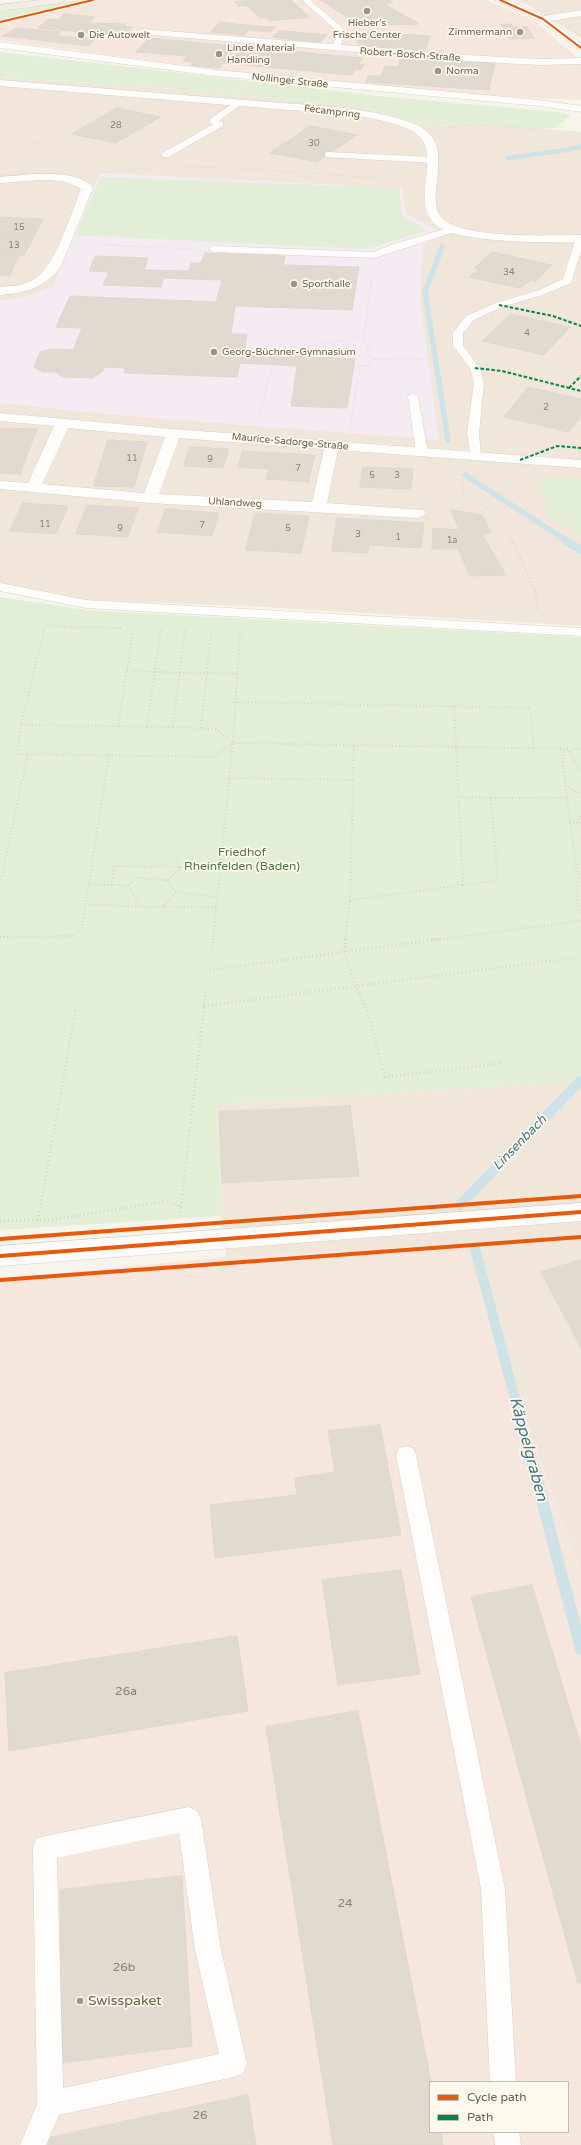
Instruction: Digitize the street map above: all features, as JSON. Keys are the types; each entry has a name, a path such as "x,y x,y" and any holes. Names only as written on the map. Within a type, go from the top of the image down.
{"main road":[{"path":"0,8 61,0"}],"street":[{"path":"500,0 543,19 581,48"},
{"path":"543,19 581,13"},
{"name":"Robert-Bosch-Straße","path":"142,32 336,49 495,60 570,63 581,61"},
{"name":"Nollinger Straße","path":"0,45 216,73 539,103 581,110"},
{"name":"Fécampring","path":"0,83 334,111 384,118 421,130"},
{"path":"421,130 429,139 433,160 431,180 432,201 436,218 445,226 454,230 507,236 580,239"},
{"path":"0,180 61,178 82,182 88,188 55,266 47,277 35,285 17,290 0,291"},
{"name":"Maurice-Sadorge-Straße","path":"0,416 173,434 581,464"},
{"path":"33,488 62,423"},
{"path":"150,498 173,434"},
{"path":"319,507 339,447"},
{"name":"Uhlandweg","path":"0,485 150,498 418,513"},
{"path":"0,1256 581,1212"}],"lane":[{"path":"306,0 342,32 336,49"},
{"path":"165,155 220,124 214,121 240,102"},
{"path":"328,154 433,160"},
{"path":"213,249 375,256 394,247 454,230"},
{"path":"568,280 580,239"},
{"path":"468,456 473,433 479,383 475,368 458,346 458,334 470,318 499,305 542,292 568,280 581,281"},
{"path":"413,396 422,453"},
{"path":"0,587 86,604 581,632"},
{"path":"406,1455 493,1890 503,2081"},
{"path":"33,2145 50,2104 45,1848 189,1819 208,1950 234,2064 50,2104"},
{"path":"506,2133 508,2145"}],"path":[{"path":"401,4 410,0"},
{"path":"421,130 475,124 534,129 556,129 565,127"},
{"path":"0,126 23,139 44,145 67,159"},
{"path":"82,182 93,174 125,169 157,167"},
{"path":"180,167 232,168 365,179 431,180"},
{"path":"64,243 213,249"},
{"path":"339,447 360,366 369,366 371,359 364,337 375,256"},
{"path":"253,439 276,352 364,337"},
{"path":"371,359 444,360"},
{"path":"468,456 463,494 483,504 504,525 536,593 537,629"},
{"path":"212,947 233,744 234,702 242,612"},
{"path":"118,726 135,622"},
{"path":"147,727 161,624"},
{"path":"173,727 186,625"},
{"path":"134,629 45,626 21,725 17,754 213,757 233,744 581,749"},
{"path":"201,728 212,626"},
{"path":"127,671 237,674"},
{"path":"234,702 530,708 534,748"},
{"path":"454,706 463,885"},
{"path":"21,725 216,729 233,744"},
{"path":"354,746 350,900 344,953 371,1023 385,1077 503,1063"},
{"path":"567,748 581,772"},
{"path":"567,748 562,756 570,823 580,877 577,900 581,916"},
{"path":"0,883 28,754"},
{"path":"0,937 73,936 82,927 90,885 109,755"},
{"path":"229,778 353,780"},
{"path":"565,784 581,795"},
{"path":"459,797 567,798"},
{"path":"350,900 498,880 491,798"},
{"path":"576,823 581,815"},
{"path":"570,823 581,823"},
{"path":"112,884 114,866 220,869"},
{"path":"90,885 128,885 136,878 167,880 181,867"},
{"path":"167,880 176,892 217,897"},
{"path":"128,885 140,907"},
{"path":"164,907 176,892"},
{"path":"86,904 140,907 216,907"},
{"path":"209,970 581,921"},
{"path":"204,1006 581,957"},
{"path":"180,1217 206,990"},
{"path":"38,1220 76,1008"},
{"path":"0,1221 50,1220 168,1201 181,1207"}],"shaded area":[{"path":"101,0 485,0 532,19 581,61 581,100 492,96 247,74 0,40 0,25"},
{"path":"516,0 581,0 581,38 529,6"},
{"path":"0,77 162,88 359,106 404,119 422,127 475,123 581,132 581,626 245,606 88,600 0,583"},
{"name":"Georg-Büchner-Gymnasium","path":"101,173 402,188 406,214 443,233 423,244 420,299 439,440 124,416 0,403 0,300 26,297 53,286 70,238"},
{"path":"581,1081 581,1573 463,1245 226,1257 221,1216 216,1104"},
{"path":"463,1245 581,1573 581,2145 0,2145 0,1279 226,1257"}],"green space":[{"path":"76,0 87,0 0,20 0,12"},
{"path":"0,52 379,96 557,112 571,115 557,127 539,129 475,123 422,127 404,119 359,106 162,88 0,77"},
{"path":"101,177 399,188 402,215 427,231 366,249 75,235"},
{"path":"538,476 581,479 581,536 549,517"},
{"name":"Friedhof Rheinfelden (Baden)","path":"0,597 86,610 581,637 581,1081 216,1104 221,1216 0,1230"}],"building":[{"path":"252,0 291,0 309,17 269,21 266,18 260,18 247,6 238,6 235,2"},
{"name":"Hieber's Frische Center","path":"320,0 389,0 393,2 384,4 419,24 386,25 373,18 355,21"},
{"path":"65,14 95,17 88,23 126,24 124,26 133,27 124,36 38,28 49,19 58,20"},
{"path":"220,22 275,27 270,32 249,30 244,35 211,32"},
{"path":"501,24 511,24 513,27 527,27 534,38 509,39 501,30 504,30"},
{"path":"17,28 61,32 57,36 95,39 88,46 3,36"},
{"path":"279,31 327,35 320,43 273,37"},
{"path":"367,32 430,36 425,50 359,46 361,43 357,43 360,36 365,37"},
{"path":"149,38 363,58 359,64 364,65 361,70 356,69 352,75 223,63 219,68 190,65 193,62 183,61 188,56 136,52"},
{"name":"Norma","path":"401,58 495,64 489,90 366,82 368,76 381,76 385,66 398,67"},
{"path":"117,108 160,117 116,143 72,134"},
{"path":"311,126 357,135 317,162 270,153"},
{"path":"0,217 43,219 33,238 0,236"},
{"path":"0,236 33,238 24,255 0,254"},
{"path":"492,252 552,265 536,281 531,280 520,288 469,277 479,269 475,268"},
{"path":"205,253 285,256 283,265 359,267 352,310 235,306 231,334 247,334 244,353 355,359 347,408 291,406 297,366 240,363 237,377 124,373 125,368 105,367 102,372 93,378 62,377 56,372 43,372 34,367 40,352 51,349 73,350 82,328 56,327 70,296 216,302 222,280 163,278 161,287 103,285 109,272 89,271 95,256 148,258 144,270 189,271 191,263 201,263"},
{"path":"0,254 19,255 10,275 0,275"},
{"path":"511,314 570,327 544,355 483,341"},
{"path":"529,387 581,399 581,416 569,432 504,417"},
{"path":"0,428 37,429 20,474 0,473"},
{"path":"108,440 147,442 134,487 94,486"},
{"path":"190,447 229,449 223,468 184,466"},
{"path":"243,451 315,455 308,482 266,479 269,469 238,467"},
{"path":"363,467 413,469 411,489 360,487"},
{"path":"23,503 68,506 56,534 10,531"},
{"path":"87,505 138,508 128,537 76,534"},
{"path":"166,509 219,513 212,536 158,532"},
{"path":"451,510 482,515 491,533 482,534 506,575 470,576 458,549 432,549 433,528 459,530"},
{"path":"255,513 309,516 301,553 246,550"},
{"path":"337,518 424,523 421,548 369,545 368,553 332,551"},
{"path":"350,1106 359,1176 222,1183 219,1112"},
{"path":"581,1260 581,1348 541,1272"},
{"path":"380,1425 401,1535 215,1558 210,1505 297,1495 295,1478 335,1472 328,1431"},
{"path":"401,1570 420,1674 338,1685 322,1580"},
{"path":"532,1585 581,1746 581,1983 578,1983 471,1597"},
{"path":"237,1636 248,1711 9,1751 5,1673"},
{"path":"358,1711 431,2081 429,2081 429,2133 441,2133 443,2145 333,2145 266,1727"},
{"path":"182,1876 192,2046 62,2063 60,1890"},
{"path":"248,2095 256,2145 48,2145 48,2138"}],"waterway":[{"path":"508,158 567,150 581,146"},
{"path":"442,247 425,292 448,440"},
{"path":"465,475 567,541"},
{"path":"565,540 581,550"},
{"name":"Linsenbach","path":"460,1205 581,1080"},
{"name":"Käppelgraben","path":"475,1248 532,1463"},
{"name":"Käppelgraben","path":"532,1462 581,1649"}],"marked path":[{"path":"499,305 553,316 581,326"},
{"path":"475,368 502,371 581,391"},
{"path":"569,388 581,376"},
{"path":"520,460 557,446 581,448"}],"cycle path":[{"path":"0,22 93,0"},
{"path":"500,0 543,19 581,48"},
{"path":"0,1239 581,1196"},
{"path":"0,1256 581,1212"},
{"path":"0,1280 581,1237"}],"place":[{"name":"Hieber's Frische Center","path":"367,11"},
{"name":"Zimmermann","path":"520,32"},
{"name":"Die Autowelt","path":"81,35"},
{"name":"Linde Material Handling","path":"219,54"},
{"name":"Norma","path":"438,71"},
{"name":"Sporthalle","path":"294,284"},
{"name":"Georg-Büchner-Gymnasium","path":"214,352"},
{"name":"Swisspaket","path":"80,2001"}]}
